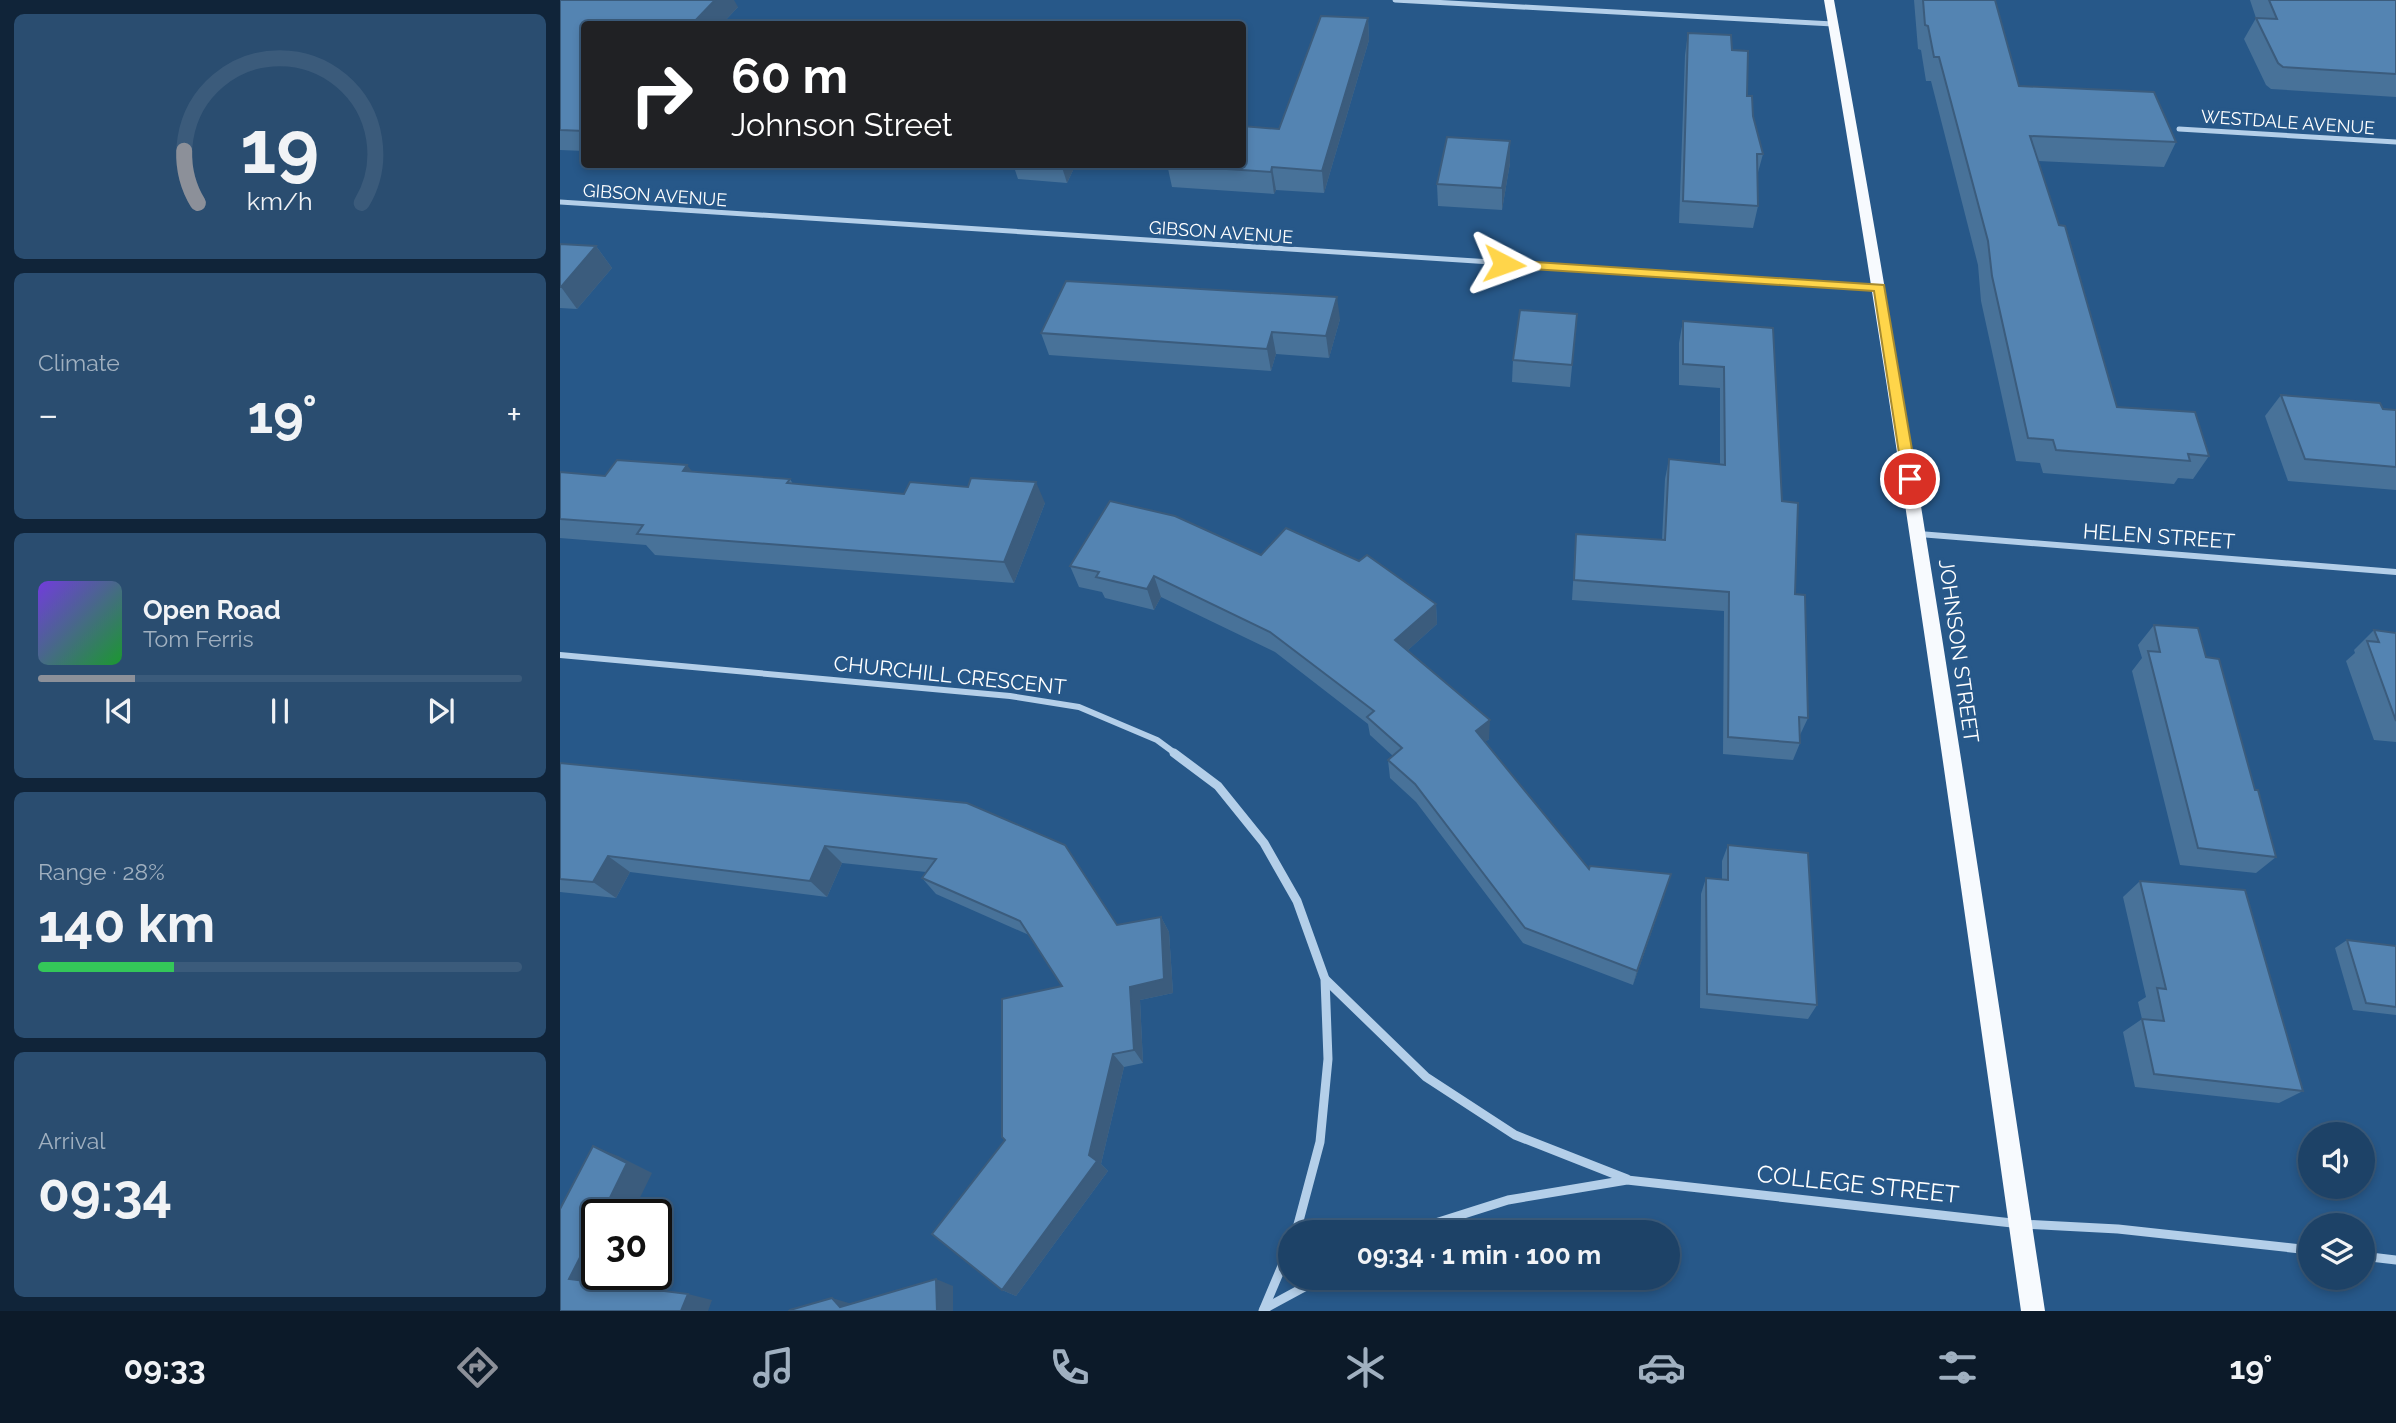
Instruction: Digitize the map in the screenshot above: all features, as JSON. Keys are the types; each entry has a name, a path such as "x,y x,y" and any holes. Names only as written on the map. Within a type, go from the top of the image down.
{"main road":[{"name":"JOHNSON STREET","path":"1829,0 1880,288 1919,534 2033,1311"}],"street":[{"path":"1395,0 1833,24"},
{"name":"WESTDALE AVENUE","path":"2179,129 2396,142"},
{"name":"GIBSON AVENUE","path":"560,202 1880,288"},
{"name":"HELEN STREET","path":"1919,534 2396,572"},
{"name":"CHURCHILL CRESCENT","path":"560,655 1010,696 1079,707 1157,740 1218,786 1264,843 1290,889 1325,979 1328,1059 1320,1142 1299,1220"},
{"name":"CHURCHILL CRESCENT","path":"1325,979 1426,1077 1515,1135 1627,1180"},
{"name":"COLLEGE STREET","path":"1445,1220 1508,1200 1627,1180 2021,1224 2119,1229 2298,1249"},
{"path":"2375,1258 2396,1260"},
{"path":"1263,1310 1278,1275"},
{"path":"1263,1310 1299,1290"}],"building":[{"path":"560,0 715,0 695,21 581,21 581,131 560,130"},
{"path":"1923,0 1995,0 2019,86 2154,92 2176,142 2030,136 2059,225 2065,226 2117,407 2195,412 2209,456 2188,454 2190,461 2056,450 2053,440 2028,438 1992,276 1988,241 1939,57 1934,57 1928,26 1925,25"},
{"path":"2269,0 2396,0 2396,74 2283,67 2278,63 2256,18 2277,19"},
{"path":"1321,16 1368,18 1322,171 1272,167 1271,172 1212,168 1246,168 1246,126 1279,129"},
{"path":"1688,33 1731,35 1732,50 1748,51 1747,96 1752,96 1753,116 1763,154 1757,154 1758,206 1683,201"},
{"path":"1447,137 1510,141 1502,188 1437,184"},
{"path":"560,244 596,246 561,287 560,287"},
{"path":"1066,281 1337,297 1326,336 1272,332 1267,349 1041,333"},
{"path":"1520,310 1577,314 1572,365 1513,360"},
{"path":"1683,321 1773,328 1782,501 1798,503 1795,594 1805,595 1808,718 1799,717 1800,743 1728,737 1729,592 1574,580 1576,534 1665,540 1669,459 1725,465 1724,367 1683,364"},
{"path":"2281,395 2380,403 2383,409 2396,410 2396,467 2305,459"},
{"path":"617,460 687,465 683,471 790,479 787,483 904,494 910,482 968,487 971,478 1036,482 1004,562 637,534 643,525 560,519 560,472 605,476"},
{"path":"1110,501 1175,516 1261,555 1286,528 1359,561 1367,555 1436,604 1395,640 1490,720 1476,731 1589,869 1590,866 1671,874 1637,971 1525,928 1415,784 1388,760 1402,748 1367,717 1374,711 1270,632 1154,576 1147,589 1096,577 1099,572 1070,566"},
{"path":"2154,625 2198,628 2206,657 2219,659 2276,857 2198,848 2148,651 2160,652"},
{"path":"2374,630 2396,633 2396,721 2367,641 2379,642"},
{"path":"560,763 967,803 1065,845 1117,925 1161,917 1164,979 1130,987 1134,1050 1113,1054 1089,1155 1097,1161 1002,1290 932,1234 1005,1140 1002,1137 1002,999 1062,986 1020,921 922,878 936,859 825,846 810,881 608,856 593,882 560,879"},
{"path":"1728,845 1808,853 1817,1005 1707,994 1706,878 1728,880"},
{"path":"2140,881 2245,890 2303,1091 2154,1074 2142,1019 2164,1021 2157,988 2166,989"},
{"path":"2347,940 2396,946 2396,1007 2366,1003"},
{"path":"593,1146 627,1163 609,1199 581,1199 581,1255 569,1279 581,1281 581,1290 656,1290 688,1294 681,1311 560,1311 560,1209"},
{"path":"936,1279 937,1311 789,1311 832,1298 840,1307"}],"route":[{"path":"1504,264 1880,288 1910,479"}]}
